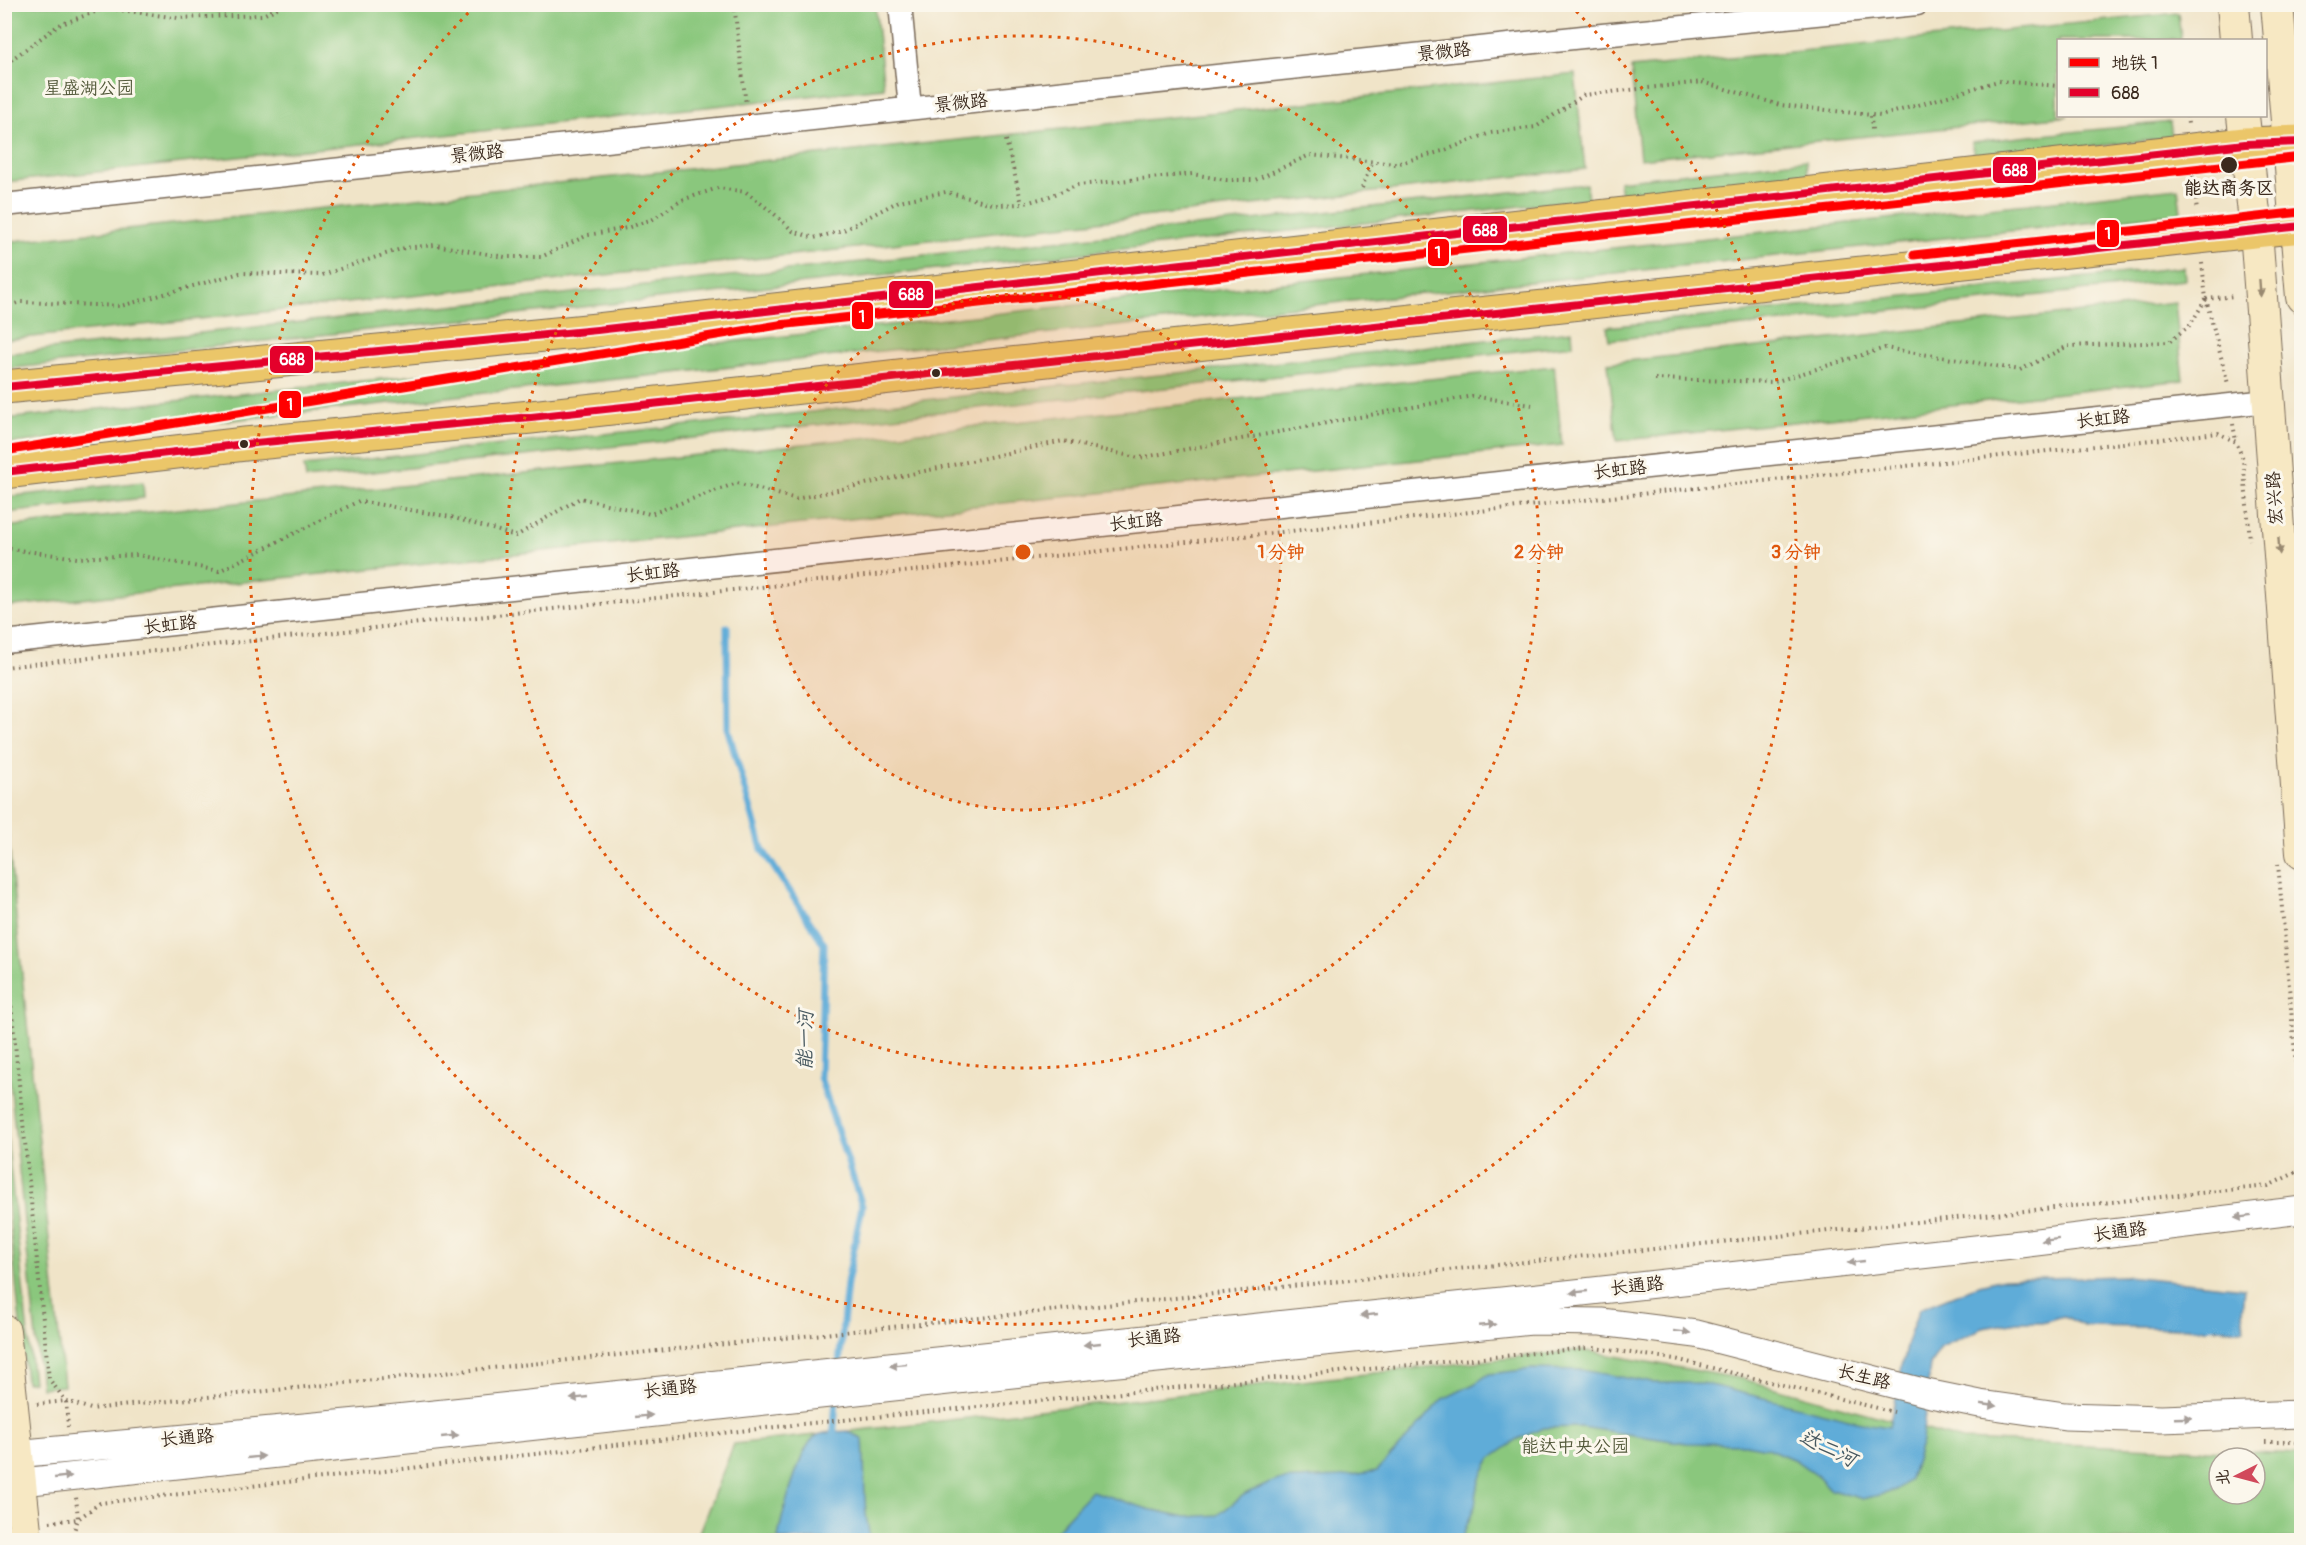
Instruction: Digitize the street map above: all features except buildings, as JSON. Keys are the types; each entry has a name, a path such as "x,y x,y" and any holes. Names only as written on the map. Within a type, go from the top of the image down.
{"main road":[{"path":"2233,4 2236,39"},
{"path":"2277,4 2295,143 2301,297"},
{"path":"4,387 597,330 2191,150 2244,130 2295,143"},
{"name":"宏兴路","path":"2244,130 2256,230 2268,401 2290,856"},
{"path":"4,472 245,444 531,417 2298,227"},
{"path":"4,1331 12,1469 26,1540"}],"street":[{"path":"900,4 910,108"},
{"name":"景微路","path":"4,205 1592,36 1917,4"},
{"name":"长虹路","path":"4,642 2268,401"},
{"name":"长通路","path":"12,1469 358,1422 2012,1245 2301,1210"},
{"name":"长生路","path":"1429,1330 1532,1321 1611,1323 1696,1334 1888,1397 1931,1394 1980,1404 2065,1416 2161,1419 2301,1414"},
{"name":"长通路","path":"12,1469 1429,1330"}],"path":[{"path":"5,69 12,59 58,25 106,8 178,18 263,15 285,4"},
{"path":"734,4 747,107"},
{"path":"4,307 21,302 121,306 240,273 322,275 404,248 435,245 506,257 541,257 588,235 627,228 653,219 682,200 718,188 746,192 793,231 814,238 842,231 899,201 946,192 996,204 1022,204 1089,183 1191,174 1226,180 1255,180 1310,155 1396,164 1446,150 1490,133 1536,127 1584,94 1702,82 1780,105 1835,109 1881,116 1998,81 2057,86"},
{"path":"1870,116 1872,131"},
{"path":"2187,117 2206,299 2227,375 2236,442 2243,459 2250,542"},
{"path":"1006,140 1022,204"},
{"path":"1362,188 1372,162"},
{"path":"1655,378 1774,382 1885,348 2020,370 2068,345 2169,342 2190,325 2206,299"},
{"path":"4,548 76,558 137,555 219,571 359,501 451,517 516,536 580,498 650,514 736,483 796,499 1063,441 1139,458 1472,396 1532,405"},
{"path":"4,667 2206,434 2218,433 2236,442"},
{"path":"2290,856 2301,1131"},
{"path":"4,935 49,1379 66,1401 91,1409 2268,1186 2301,1170"},
{"path":"2301,1159 2301,1180"},
{"path":"71,1540 78,1519 100,1503 802,1424 1591,1347 1675,1359 1888,1397"}],"green space":[{"name":"星盛湖公园","path":"4,5 875,5 884,88 5,182"},
{"path":"2178,13 2181,39 2057,39 2058,117 1640,159 1631,68"},
{"path":"1575,74 1585,169 5,340 5,242"},
{"path":"2170,122 2172,138 1974,159 1972,142"},
{"path":"1806,160 1808,176 1621,196 1619,181"},
{"path":"1586,184 1588,199 5,369 5,354"},
{"path":"2178,188 2181,213 5,444 5,419"},
{"path":"2184,267 2185,280 1609,340 1607,327"},
{"path":"2175,302 2183,380 1617,441 1608,363"},
{"path":"1572,331 1573,345 306,479 304,466"},
{"path":"1554,366 1562,445 5,607 5,527"},
{"path":"143,482 144,498 5,513 5,497"},
{"path":"5,807 64,1386 41,1388 5,1033"},
{"path":"4,1109 33,1382 26,1382 5,1174"},
{"name":"能达中央公园","path":"1581,1350 1743,1379 1963,1440 2207,1450 2207,1506 2267,1506 2267,1453 2299,1454 2302,1485 2301,1540 696,1540 734,1444"}],"water":[{"name":"达二河","path":"2126,1276 2244,1288 2242,1311 2244,1329 2084,1326 2064,1316 2042,1322 2017,1322 1983,1328 1941,1347 1930,1365 1922,1441 1910,1479 1895,1491 1863,1499 1831,1490 1819,1477 1795,1460 1767,1448 1745,1444 1686,1443 1581,1427 1544,1428 1520,1438 1491,1458 1479,1480 1475,1505 1461,1540 1050,1540 1063,1522 1092,1491 1148,1509 1186,1517 1218,1515 1245,1494 1278,1480 1340,1477 1377,1471 1443,1399 1489,1374 1532,1369 1582,1370 1654,1383 1702,1383 1889,1427 1907,1342 1919,1309 1979,1285 2003,1279"},
{"path":"848,1431 863,1440 865,1504 871,1540 778,1540 792,1484 810,1442 823,1433"}],"waterway":[{"name":"能一河","path":"727,627 728,730 762,849 824,944 820,1077 862,1206 847,1283 839,1365"},
{"name":"能一河","path":"833,1440 836,1400"}],"metro line":[{"name":"1","path":"4,451 779,325 2302,157"},
{"name":"1","path":"1914,255 2302,212"}],"transit line":[{"name":"688","path":"4,387 597,330 2245,144 2302,142"},
{"name":"688","path":"4,472 245,444 531,417 2302,226"}],"place":[{"name":"能达商务区","path":"2229,165"}]}
